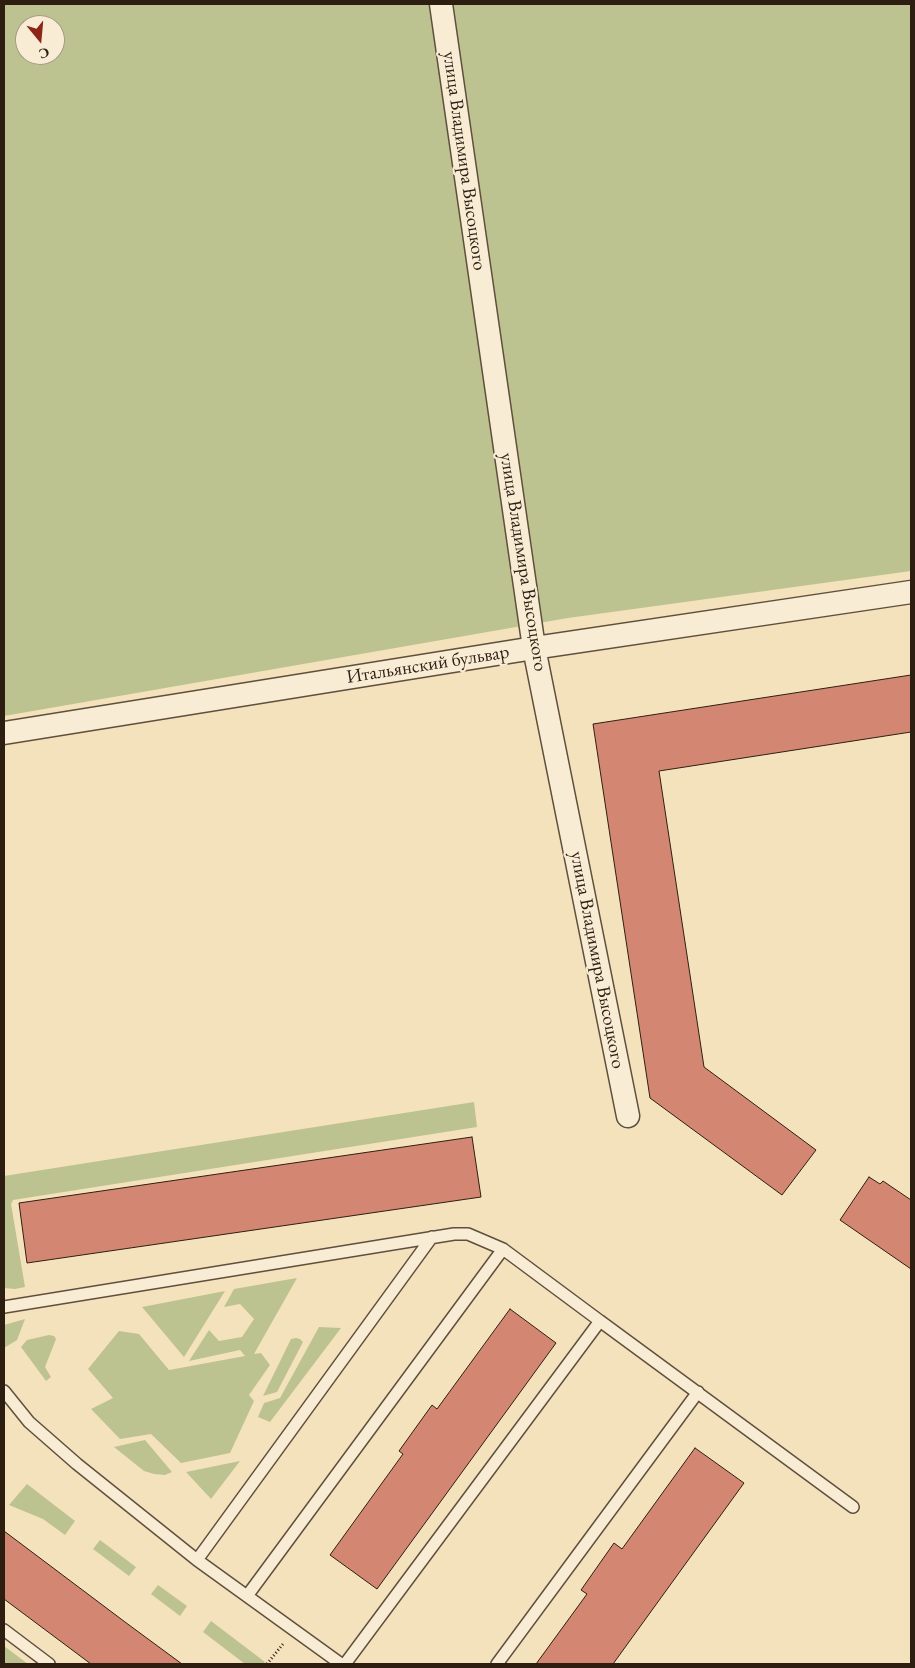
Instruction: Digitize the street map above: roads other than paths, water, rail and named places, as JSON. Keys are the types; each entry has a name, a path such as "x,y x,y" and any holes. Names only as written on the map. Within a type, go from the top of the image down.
{"street":[{"name":"улица Владимира Высоцкого","path":"441,4 534,648 628,1116"},
{"name":"Итальянский бульвар","path":"4,733 534,648 911,592"}],"lane":[{"path":"4,1307 432,1237 468,1234 503,1249 853,1507"},
{"path":"197,1560 432,1237"},
{"path":"247,1596 503,1249"},
{"path":"345,1664 600,1321"},
{"path":"4,1391 29,1422 70,1458 197,1560 341,1664"},
{"path":"497,1664 698,1392"},
{"path":"4,1630 49,1664"}]}
